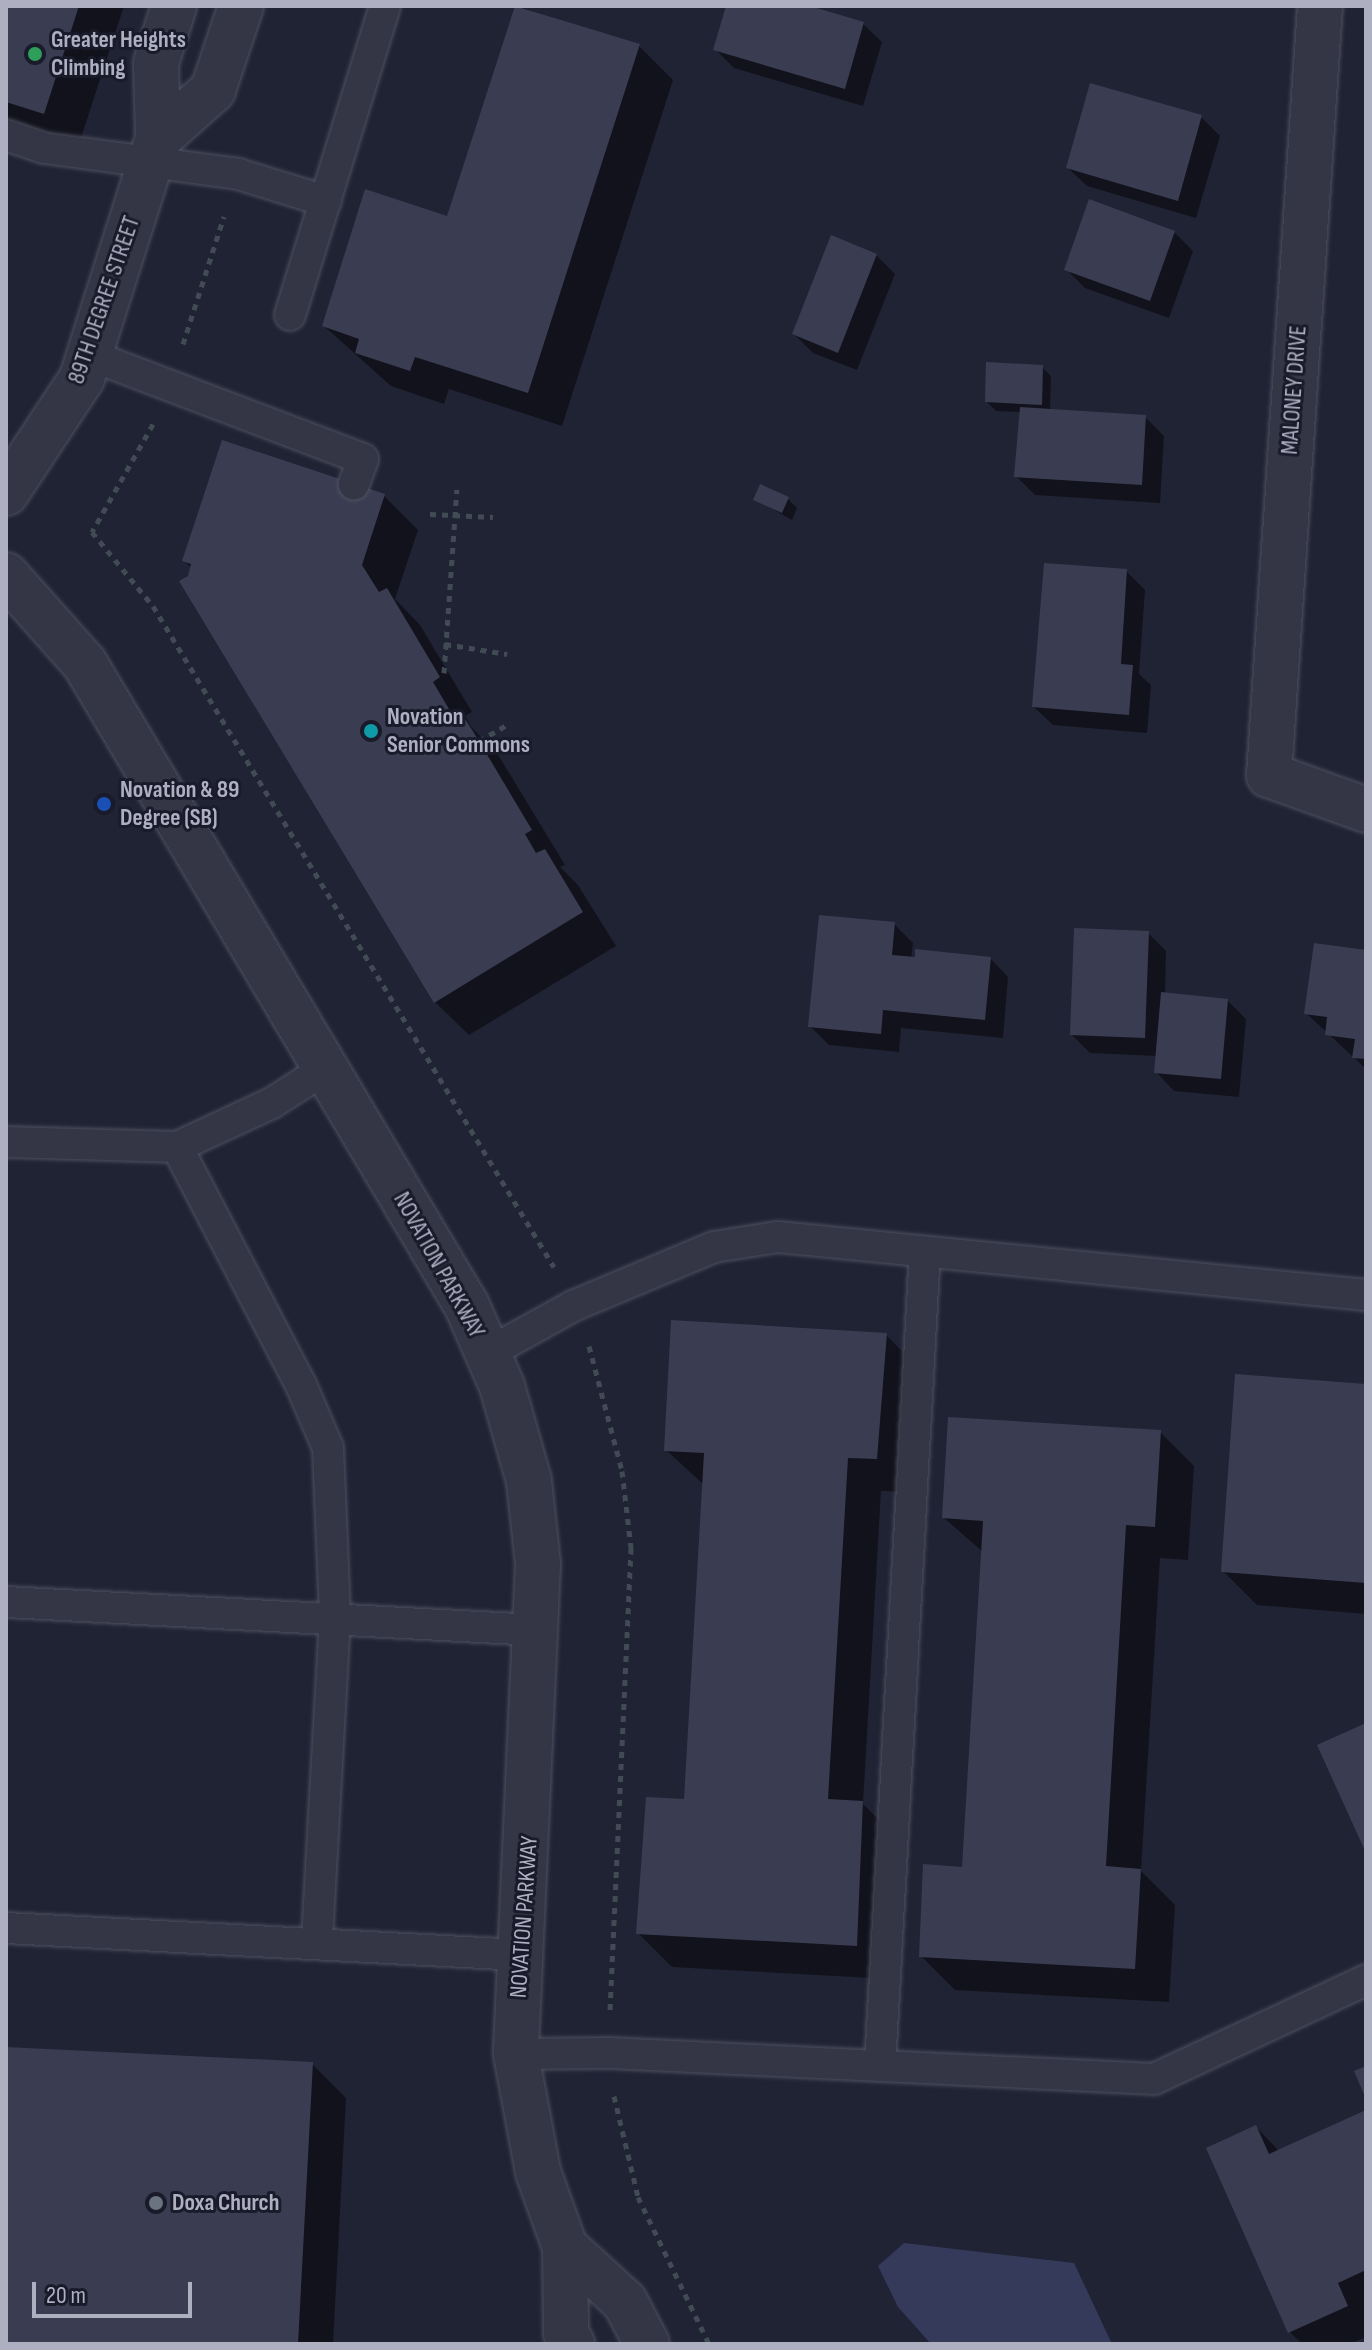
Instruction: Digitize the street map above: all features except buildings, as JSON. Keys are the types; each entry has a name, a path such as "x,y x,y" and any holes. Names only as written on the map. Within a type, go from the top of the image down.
{"street":[{"name":"89TH DEGREE STREET","path":"6,493 82,378 155,149 156,63 174,6"},
{"path":"155,149 213,90 241,6"},
{"name":"MALONEY DRIVE","path":"1320,6 1269,775 1366,810"},
{"name":"NOVATION PARKWAY","path":"6,575 85,664 467,1306 488,1353 529,1481 538,1564 537,1630 516,2054 538,2172 565,2247 566,2333 572,2344"},
{"name":"NOVATION PARKWAY","path":"565,2247 625,2302 647,2344"}],"lane":[{"path":"290,315 385,6"},
{"path":"6,135 44,148 155,149 326,201"},
{"path":"89,355 363,459 354,484"},
{"path":"6,1142 177,1147 272,1103 325,1069"},
{"path":"177,1147 301,1385 328,1448 335,1618 317,1944"},
{"path":"488,1353 573,1306 714,1247 778,1237 1366,1295"},
{"path":"880,2066 925,1252"},
{"path":"6,1602 537,1630"},
{"path":"6,1928 521,1955"},
{"path":"516,2054 1154,2079 1366,1980"}],"path":[{"path":"444,673 457,489"},
{"path":"430,514 493,517"},
{"path":"445,644 507,654"},
{"path":"479,741 510,723"}],"water":[{"path":"904,2243 1074,2263 1112,2344 931,2344 898,2307 878,2266"}],"place":[{"name":"Greater Heights Climbing","path":"35,54"},
{"name":"Novation Senior Commons","path":"371,731"},
{"name":"Novation & 89 Degree (SB)","path":"104,804"},
{"name":"Doxa Church","path":"156,2203"}]}
